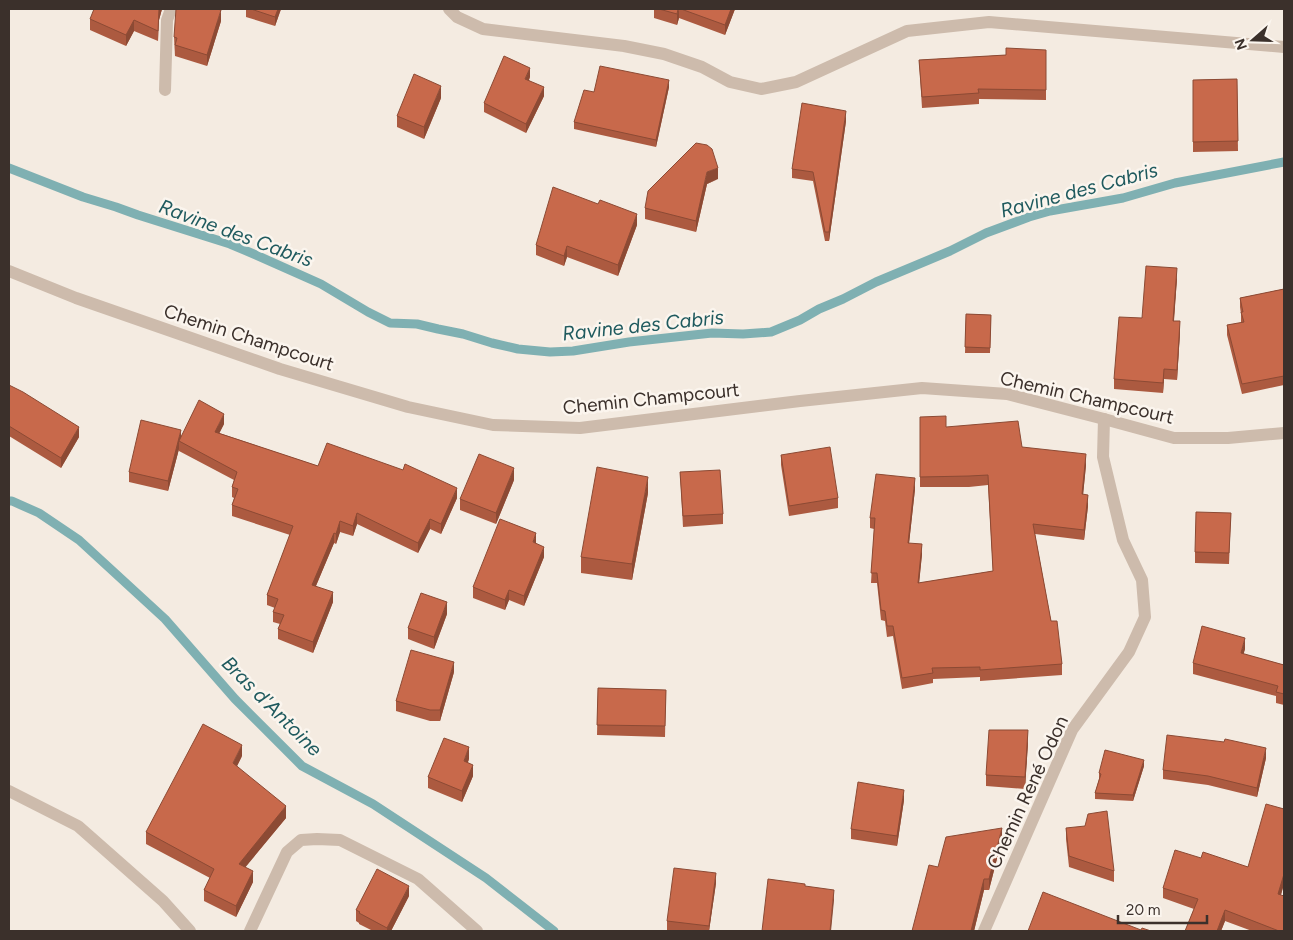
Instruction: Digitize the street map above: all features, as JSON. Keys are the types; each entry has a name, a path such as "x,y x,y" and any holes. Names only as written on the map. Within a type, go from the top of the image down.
{"street":[{"path":"165,90 167,20 172,9"},
{"path":"449,9 457,17 483,29 624,46 664,54 702,67 730,82 761,89 796,82 908,32 989,22 1284,47"},
{"name":"Chemin Champcourt","path":"9,272 76,298 280,369 408,408 493,424 580,428 922,388 1007,394 1174,438 1228,438 1284,433"},
{"name":"Chemin René Odon","path":"984,931 1072,730 1129,652 1145,617 1142,580 1123,540 1102,457 1104,419"},
{"path":"9,791 78,826 163,901 190,931"},
{"path":"250,931 287,852 301,840 317,839 340,840 418,879 477,931"}],"building":[{"path":"94,9 159,9 158,31 134,20 126,35 90,19"},
{"path":"176,9 221,10 207,55 175,45 177,38 174,37"},
{"path":"251,9 278,9 275,17"},
{"path":"659,9 678,9 677,14"},
{"path":"681,9 731,9 725,25"},
{"path":"1006,48 1046,50 1046,90 978,89 979,93 922,97 919,60 1006,55"},
{"path":"504,56 530,68 525,79 544,87 526,124 484,103"},
{"path":"600,66 669,80 656,140 574,122 584,90 594,92"},
{"path":"414,74 441,86 424,127 397,116"},
{"path":"1237,79 1238,141 1193,142 1193,80"},
{"path":"802,103 846,111 829,232 825,232 813,172 792,169"},
{"path":"696,143 707,145 712,149 718,168 707,172 696,221 645,208 648,191"},
{"path":"553,187 598,204 600,200 637,214 618,265 567,246 564,256 536,245"},
{"path":"1146,266 1177,268 1173,321 1180,321 1177,370 1164,369 1163,383 1114,379 1119,317 1142,318"},
{"path":"1284,289 1284,376 1242,384 1227,325 1244,322 1240,298"},
{"path":"966,314 991,315 990,348 965,347"},
{"path":"9,385 79,427 61,458 9,426"},
{"path":"199,400 224,414 215,432 318,466 327,443 403,470 405,464 457,488 441,524 430,519 418,543 357,513 353,526 340,521 336,534 334,533 312,585 333,592 313,642 278,629 284,615 273,612 278,599 267,595 293,526 232,505 238,489 232,487 237,472 179,441"},
{"path":"946,416 946,427 1018,421 1022,447 1086,454 1082,494 1088,495 1084,530 1033,524 1051,621 1057,621 1062,664 980,670 980,667 932,668 933,673 902,678 893,626 887,626 885,611 881,610 877,573 871,573 875,518 870,518 876,474 915,478 908,543 922,544 918,583 993,571 988,475 920,477 920,417"},
{"path":"141,420 181,430 168,481 129,472"},
{"path":"830,447 838,498 789,506 781,455"},
{"path":"479,454 514,468 496,513 460,499"},
{"path":"597,467 648,477 632,564 581,557"},
{"path":"720,470 723,514 683,516 680,472"},
{"path":"1196,512 1231,513 1229,553 1195,552"},
{"path":"500,519 536,533 533,542 544,547 524,596 509,590 505,600 473,587"},
{"path":"421,593 447,602 434,637 408,628"},
{"path":"1202,626 1245,638 1241,653 1284,665 1284,694 1276,692 1278,686 1193,663"},
{"path":"411,650 454,662 440,710 430,710 396,701"},
{"path":"598,688 666,690 665,726 597,725"},
{"path":"203,724 242,745 233,763 286,806 239,864 253,871 236,906 204,890 214,869 146,832"},
{"path":"989,730 1028,730 1025,777 986,775"},
{"path":"1167,735 1224,742 1225,739 1266,748 1257,788 1208,776 1163,770"},
{"path":"444,738 469,747 464,761 473,765 462,791 428,777"},
{"path":"1105,750 1144,760 1133,795 1095,793 1101,774 1099,773"},
{"path":"858,782 904,790 897,836 851,829"},
{"path":"1266,804 1284,809 1284,874 1278,894 1284,896 1284,931 1279,931 1225,910 1217,931 1185,931 1198,899 1163,888 1175,850 1201,858 1203,852 1248,867"},
{"path":"1107,811 1114,871 1069,856 1066,828 1085,826 1088,814"},
{"path":"1002,828 989,879 984,879 971,931 912,931 929,865 938,867 946,837"},
{"path":"674,868 716,873 709,926 667,921"},
{"path":"377,869 409,886 387,928 356,910"},
{"path":"768,879 834,890 830,931 762,931"},
{"path":"1043,892 1141,930 1142,928 1151,931 1028,931"}],"waterway":[{"name":"Ravine des Cabris","path":"9,168 83,197 230,244 321,284 390,323 417,324 518,349 550,352 573,351 629,342 712,333 743,334 771,332 800,320 876,282 950,251 986,233 1029,217 1050,211 1123,198 1175,183 1284,162"},
{"name":"Bras d'Antoine","path":"9,501 39,513 79,540 165,619 235,699 302,766 373,804 486,878 554,931"}]}
